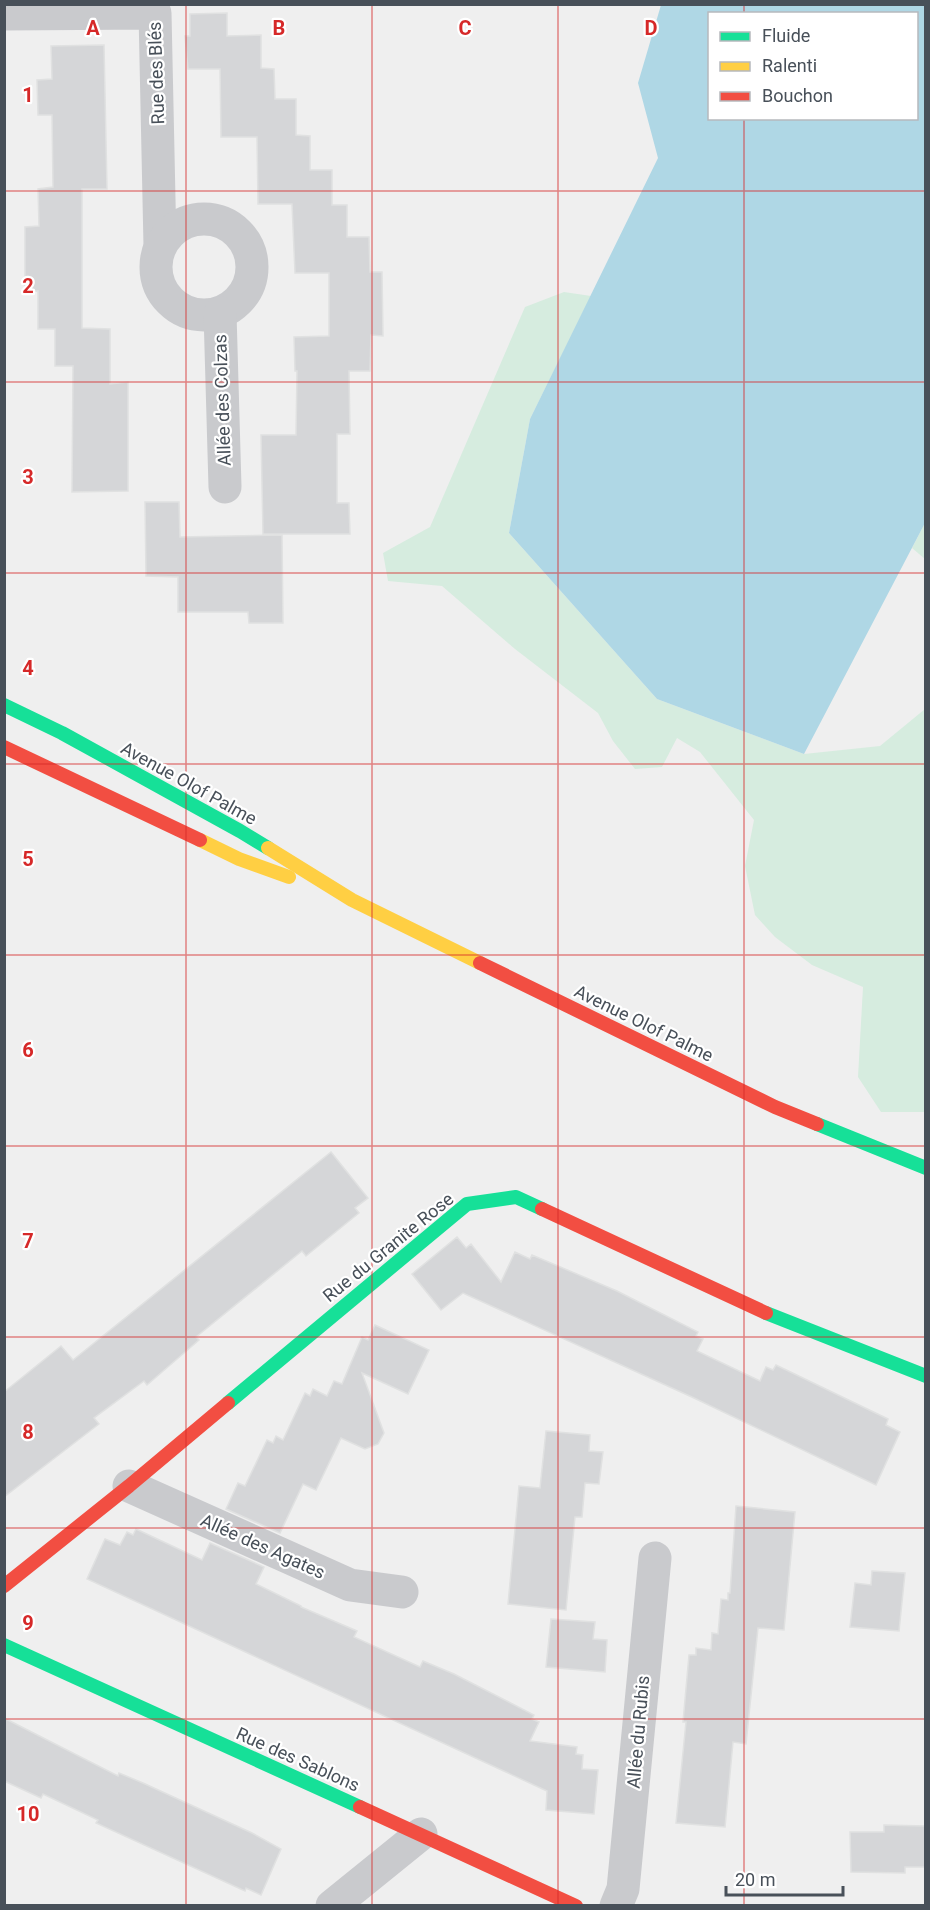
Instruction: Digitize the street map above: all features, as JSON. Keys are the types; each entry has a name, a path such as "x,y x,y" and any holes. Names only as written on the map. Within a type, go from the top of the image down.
{"street":[{"name":"Rue des Blés","path":"4,14 155,13 160,246 155,262 156,278 163,293 173,305 188,313 203,316 220,313"},
{"path":"160,246 169,233 182,224 197,219 213,219 228,225 240,235 249,248 252,264 251,279 244,294 234,305 220,313"},
{"name":"Allée des Colzas","path":"220,313 225,487"},
{"name":"Avenue Olof Palme","path":"4,705 62,733 240,831 352,900 775,1107 926,1168"},
{"name":"Avenue Olof Palme","path":"4,747 239,859 352,900"},
{"name":"Rue du Granite Rose","path":"4,1586 129,1486 467,1204 516,1197 759,1310 926,1376"},
{"name":"Allée des Agates","path":"129,1486 350,1585 402,1592"},
{"name":"Allée du Rubis","path":"616,1905 623,1889 655,1558"},
{"name":"Rue des Sablons","path":"4,1645 576,1905"},
{"path":"332,1905 420,1834"}],"green space":[{"path":"564,292 591,296 530,419 509,533 657,699 804,754 880,746 925,709 925,1112 881,1112 858,1077 863,987 812,965 775,937 755,915 745,866 754,820 700,752 677,738 662,767 635,769 613,741 598,713 515,649 442,586 388,581 383,553 430,527 525,307"},
{"path":"925,523 925,559 912,548"}],"water":[{"path":"661,5 925,5 925,523 804,754 657,699 509,533 530,419 658,158 638,83"}],"building":[{"path":"227,13 227,36 261,35 261,68 274,69 275,99 296,99 296,135 310,136 310,170 332,170 332,205 347,205 347,237 369,237 370,272 382,272 383,336 371,335 370,371 349,371 350,434 337,434 337,503 349,503 350,534 263,534 261,435 296,435 297,371 295,371 294,337 329,336 329,273 295,273 292,204 258,204 257,137 221,137 220,69 188,69 185,36 190,36 190,14"},
{"path":"104,45 107,189 82,189 82,328 110,329 110,384 128,382 128,491 72,492 73,366 55,366 55,329 38,329 38,291 25,292 25,227 39,226 38,189 53,187 52,115 38,115 37,80 52,79 51,46"},
{"path":"145,502 179,502 180,537 282,535 283,623 249,623 248,612 178,612 178,577 146,576"},
{"path":"331,1152 368,1198 355,1208 359,1213 306,1256 302,1251 196,1337 199,1340 147,1385 144,1381 94,1418 99,1424 4,1497 4,1392 61,1346 73,1360"},
{"path":"457,1237 466,1248 471,1244 501,1282 515,1252 530,1259 532,1255 617,1291 698,1332 696,1336 703,1339 697,1351 760,1381 766,1367 773,1370 776,1365 888,1419 886,1425 900,1432 876,1485 694,1398 463,1293 441,1310 412,1274"},
{"path":"375,1325 429,1350 408,1394 362,1373 384,1433 378,1444 365,1449 341,1438 316,1490 303,1484 280,1533 226,1509 238,1483 245,1486 267,1440 273,1443 276,1436 283,1440 305,1393 310,1396 313,1389 327,1396 334,1381 342,1384 362,1337 368,1340"},
{"path":"546,1431 590,1435 589,1451 603,1452 599,1484 585,1483 582,1517 575,1517 566,1610 508,1604 519,1486 540,1488"},
{"path":"736,1506 795,1512 784,1630 758,1628 746,1744 733,1742 725,1827 676,1823 686,1722 683,1722 689,1655 696,1655 696,1648 711,1650 712,1633 718,1634 721,1599 728,1600 728,1593 730,1593"},
{"path":"136,1529 202,1560 210,1543 264,1567 256,1584 301,1607 357,1631 354,1637 420,1667 423,1661 454,1674 534,1715 532,1719 539,1722 530,1741 577,1747 576,1754 583,1755 582,1769 598,1770 594,1814 546,1810 547,1791 87,1579 105,1539 120,1545 127,1532 133,1535"},
{"path":"872,1571 905,1573 899,1631 850,1627 855,1583 871,1585"},
{"path":"551,1619 595,1622 593,1639 607,1640 605,1672 546,1667"},
{"path":"4,1718 118,1776 119,1773 143,1783 252,1833 281,1849 261,1895 246,1888 245,1891 96,1823 98,1820 43,1794 41,1798 4,1781"},
{"path":"884,1825 926,1826 926,1867 905,1867 905,1873 851,1872 850,1832 884,1832"}],"traffic: fast":[{"path":"4,705 62,733 268,848"},
{"path":"817,1124 926,1168"},
{"path":"228,1403 467,1204 516,1197 542,1209"},
{"path":"766,1313 926,1376"},
{"path":"4,1645 360,1807"}],"traffic: slow":[{"path":"200,840 239,859 289,877"},
{"path":"268,848 352,900 480,963"}],"traffic: jam":[{"path":"4,747 200,840"},
{"path":"480,963 775,1107 817,1124"},
{"path":"542,1209 766,1313"},
{"path":"4,1586 228,1403"},
{"path":"360,1807 576,1906"}]}
